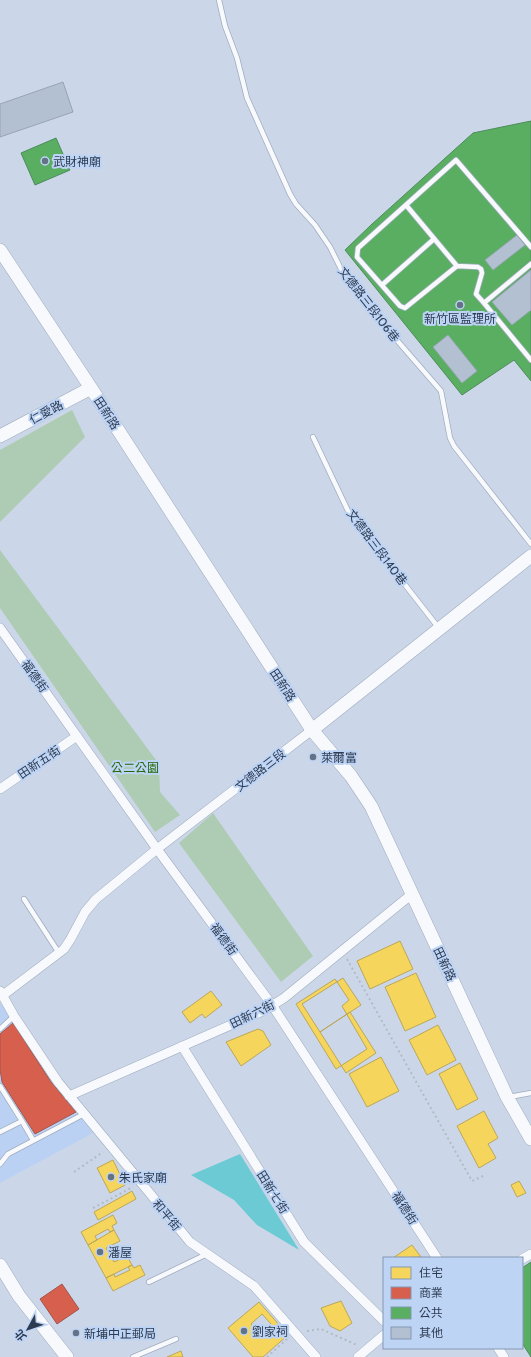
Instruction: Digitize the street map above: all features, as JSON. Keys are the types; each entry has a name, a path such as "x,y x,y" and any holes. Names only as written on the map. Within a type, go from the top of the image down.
{"main road":[{"name":"田新路","path":"0,250 312,730 351,776 371,806 508,1097 531,1139"},
{"name":"仁愛路","path":"0,436 91,388"},
{"name":"文德路三段","path":"312,730 531,556"},
{"path":"0,1265 19,1296 67,1357"}],"street":[{"name":"福德街","path":"0,628 157,849 272,1005 436,1257"},
{"name":"文德路三段","path":"1,994 64,949 85,912 96,899 157,849 312,730"},
{"name":"田新五街","path":"0,789 77,736"},
{"name":"田新六街","path":"69,1096 272,1005 284,998 412,894"},
{"name":"和平街","path":"1,994 58,1082 190,1242 254,1286 316,1357"},
{"name":"田新七街","path":"182,1046 304,1242 383,1320"},
{"path":"358,1357 383,1336"}],"lane":[{"name":"文德路三段106巷","path":"219,0 225,26 237,58 247,98 290,194 296,204 315,225 330,247 344,274 369,308 441,391 450,438 454,446 531,544"},
{"path":"531,247 456,160 358,248 357,257 400,306 405,308 456,266 478,267 481,269 482,273 476,294 531,360"},
{"path":"406,205 456,266"},
{"path":"382,285 434,239"},
{"path":"484,303 531,264"},
{"name":"文德路三段140巷","path":"313,438 349,513 439,629"},
{"path":"24,899 59,952"},
{"path":"0,1029 14,1016"},
{"path":"0,1086 33,1140"},
{"path":"508,1097 531,1093"},
{"path":"0,1164 8,1154 84,1114"},
{"path":"0,1132 22,1121"},
{"path":"149,1282 206,1254"},
{"path":"133,1357 176,1339"}],"path":[{"path":"342,951 472,1181 483,1176"},
{"path":"74,1172 111,1146"},
{"path":"93,1208 141,1183"},
{"path":"267,1357 295,1332 322,1329 367,1349"}],"shaded area":[{"path":"0,1003 93,1133 0,1183"},
{"path":"240,1154 299,1250 257,1225 234,1200 191,1175"}],"green space":[{"path":"72,410 85,437 0,522 0,450"},
{"name":"公二公園","path":"0,550 159,764 160,792 180,815 155,832 0,608"},
{"path":"213,813 313,956 281,982 179,843"}],"building: 住宅":[{"path":"400,941 413,969 370,989 357,961"},
{"path":"416,973 436,1017 405,1031 385,987"},
{"path":"343,978 361,1005 320,1032 302,1004"},
{"path":"335,979 349,1000 342,1006 367,1049 336,1069 296,1004"},
{"path":"211,991 222,1005 205,1018 202,1014 190,1023 182,1012"},
{"path":"350,1012 376,1053 346,1073 320,1032"},
{"path":"438,1025 456,1060 427,1075 409,1040"},
{"path":"258,1029 263,1031 271,1045 241,1066 226,1042"},
{"path":"381,1057 399,1091 367,1107 349,1074"},
{"path":"460,1063 478,1099 457,1110 439,1074"},
{"path":"484,1111 498,1138 488,1144 496,1158 479,1168 457,1126"},
{"name":"朱氏家廟","path":"113,1160 125,1185 110,1193 97,1168"},
{"path":"519,1181 526,1193 517,1197 511,1185"},
{"path":"132,1191 136,1199 98,1220 94,1212"},
{"path":"113,1215 117,1223 112,1226 114,1230 110,1232 108,1229 95,1236 97,1240 88,1245 81,1232"},
{"name":"潘屋","path":"114,1230 120,1241 106,1248 114,1262 127,1256 132,1265 106,1278 88,1245"},
{"path":"412,1245 421,1257 394,1257"},
{"path":"132,1265 134,1268 140,1265 145,1275 113,1291 106,1278 114,1274 115,1277 130,1270 128,1267"},
{"path":"341,1301 352,1323 340,1331 330,1326 321,1308"},
{"name":"劉家祠","path":"259,1302 288,1335 263,1357 253,1357 228,1328","holes":["262,1314 271,1324 259,1334 251,1324"]},
{"path":"181,1351 183,1357 167,1357"}],"building: 商業":[{"path":"13,1023 51,1082 76,1112 35,1134 2,1082 0,1069 0,1034"},
{"path":"62,1284 79,1309 57,1324 40,1299"}],"building: 公共":[{"name":"新竹區監理所","path":"531,121 531,381 514,360 462,395 345,250 473,133"},
{"name":"武財神廟","path":"56,138 70,170 35,185 21,153"},
{"path":"531,1262 531,1357 523,1345 523,1267"}],"building: 其他":[{"path":"63,82 73,112 0,137 0,104"},
{"path":"517,235 525,245 493,270 485,260"},
{"path":"531,270 531,310 512,325 492,302"},
{"path":"448,335 477,371 462,383 433,347"}],"place":[{"name":"武財神廟","path":"45,161"},
{"name":"新竹區監理所","path":"460,305"},
{"name":"萊爾富","path":"313,757"},
{"name":"朱氏家廟","path":"111,1177"},
{"name":"潘屋","path":"100,1252"},
{"name":"劉家祠","path":"244,1331"},
{"name":"新埔中正郵局","path":"76,1333"}]}
